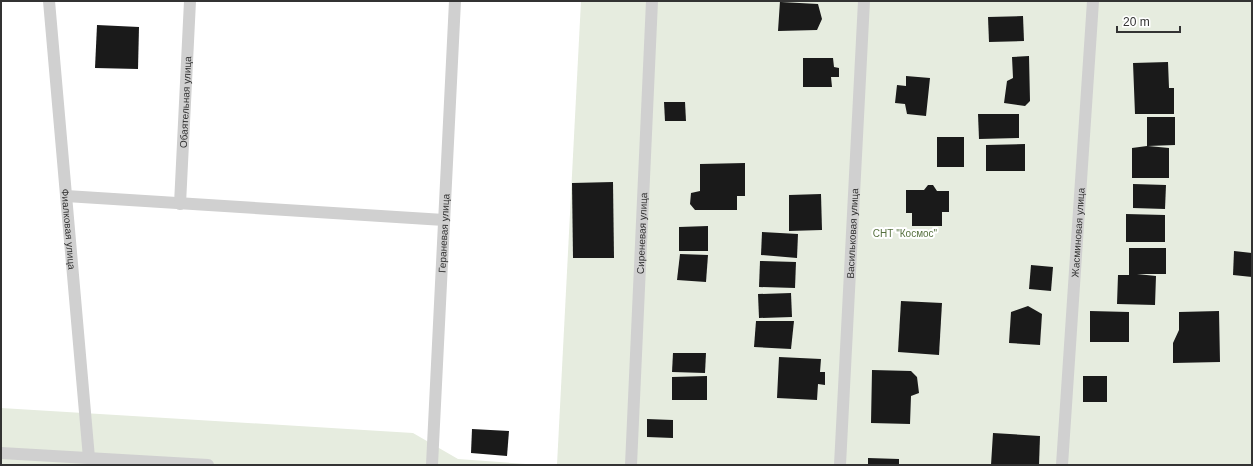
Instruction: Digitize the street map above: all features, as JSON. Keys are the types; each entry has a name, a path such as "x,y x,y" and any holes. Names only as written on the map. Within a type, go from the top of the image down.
{"lane":[{"name":"Фиалковая улица","path":"49,1 89,458"},
{"name":"Обаятельная улица","path":"180,204 190,1"},
{"name":"Гераневая улица","path":"432,465 455,1"},
{"name":"Сиреневая улица","path":"631,465 652,1"},
{"name":"Васильковая улица","path":"840,465 864,1"},
{"name":"Жасминовая улица","path":"1062,465 1093,1"},
{"path":"66,196 444,220"},
{"path":"1,453 63,461 89,458 208,465"}],"green space":[{"name":"СНТ \"Космос\"","path":"581,1 1252,1 1252,465 557,465"},
{"path":"1,408 413,433 458,459 540,465 1,465"}],"building":[{"path":"780,1 818,4 822,19 817,30 778,31"},
{"path":"1023,16 1024,41 989,42 988,17"},
{"path":"97,25 139,27 138,69 95,68"},
{"path":"1029,56 1030,101 1025,106 1004,103 1007,81 1013,78 1012,57"},
{"path":"803,58 833,58 834,67 839,68 839,77 831,77 832,87 803,87"},
{"path":"1168,62 1169,88 1174,88 1174,114 1135,114 1133,63"},
{"path":"906,76 930,78 926,116 907,114 905,104 895,103 897,85 906,86"},
{"path":"664,102 685,102 686,121 665,121"},
{"path":"978,114 1019,114 1019,138 979,139"},
{"path":"1147,117 1175,117 1175,145 1148,146 1169,148 1169,178 1132,178 1132,148 1147,146"},
{"path":"937,137 964,137 964,167 937,167"},
{"path":"1025,144 1025,171 986,171 986,145"},
{"path":"745,163 745,196 737,196 737,210 695,210 690,204 691,193 700,191 700,164"},
{"path":"613,182 614,258 573,258 572,183"},
{"path":"1133,184 1166,185 1165,209 1133,208"},
{"path":"928,185 933,185 937,191 949,191 949,212 942,212 942,226 912,226 912,213 906,213 906,190 924,190"},
{"path":"821,194 822,230 789,231 789,195"},
{"path":"1126,214 1165,215 1165,242 1126,242"},
{"path":"708,226 708,251 679,251 679,227"},
{"path":"762,232 798,234 797,258 761,255"},
{"path":"1129,248 1166,248 1166,274 1137,274 1156,276 1155,305 1117,304 1118,275 1129,275"},
{"path":"1234,251 1252,253 1252,277 1233,275"},
{"path":"680,254 708,255 706,282 677,280"},
{"path":"760,261 796,262 795,288 759,287"},
{"path":"1031,265 1053,267 1051,291 1029,289"},
{"path":"791,293 792,317 759,318 758,294"},
{"path":"901,301 942,303 939,355 898,352"},
{"path":"1028,306 1042,314 1040,345 1009,343 1011,312"},
{"path":"1090,311 1129,312 1129,342 1090,342"},
{"path":"1219,311 1220,362 1173,363 1173,343 1179,330 1179,312"},
{"path":"756,321 794,321 791,349 754,347"},
{"path":"673,353 706,353 705,373 672,372"},
{"path":"779,357 821,359 820,372 825,372 825,385 818,384 817,400 777,398"},
{"path":"872,370 911,371 917,377 919,393 911,396 910,424 871,423"},
{"path":"707,376 707,400 672,400 672,377"},
{"path":"1083,376 1107,376 1107,402 1083,402"},
{"path":"647,419 673,420 673,438 647,437"},
{"path":"472,429 509,431 507,456 471,453"},
{"path":"993,433 1040,436 1039,465 991,465"},
{"path":"868,458 899,459 899,465 868,465"}]}
